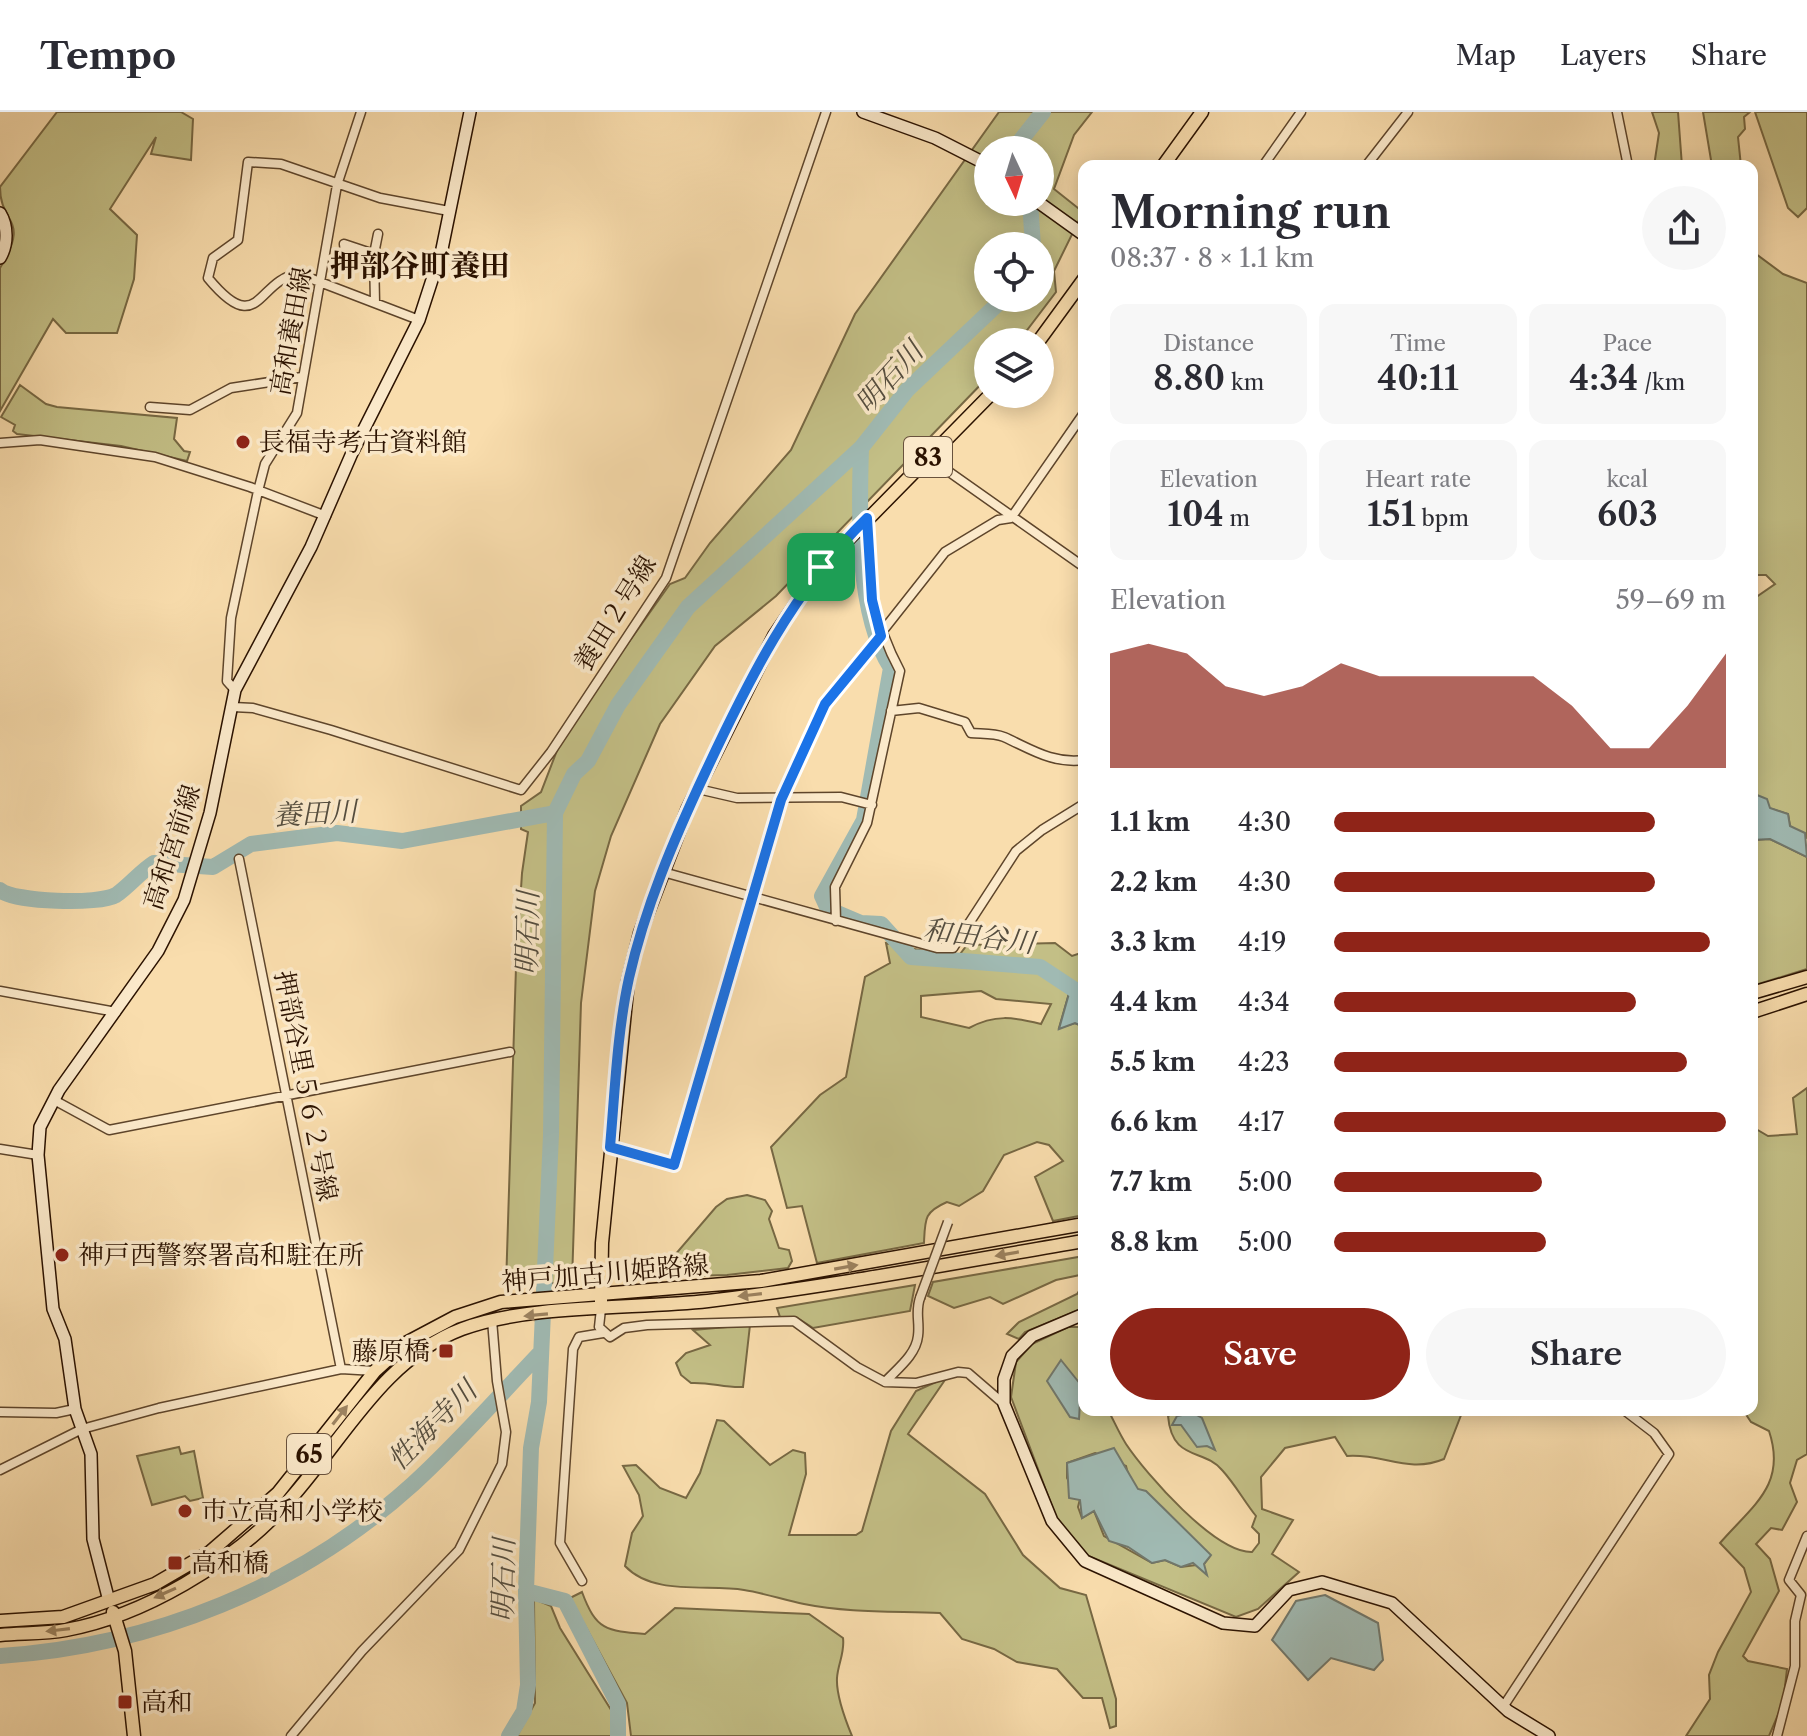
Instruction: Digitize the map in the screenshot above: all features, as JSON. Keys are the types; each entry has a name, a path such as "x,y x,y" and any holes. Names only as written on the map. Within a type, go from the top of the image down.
{"main road":[{"path":"1167,160 1202,112"},
{"path":"1048,328 1078,287"},
{"name":"83","path":"601,1303 610,1147 628,981 640,933 663,872 698,789 774,636 821,567 977,408"},
{"path":"1758,991 1807,977"},
{"path":"1758,1010 1807,994"},
{"name":"神戸加古川姫路線","path":"0,1635 66,1630 114,1616 179,1587 236,1551 284,1507 378,1389 414,1354 460,1329 496,1319 572,1312 601,1303 761,1281 1078,1225"},
{"name":"神戸加古川姫路線","path":"0,1621 63,1617 155,1584 210,1552 278,1493 375,1371 406,1343 455,1317 501,1302 574,1298 601,1303 798,1289 1078,1242"},
{"path":"109,1601 125,1651 134,1736"}],"street":[{"name":"高和養田線","path":"235,690 227,681 231,618 258,491 265,464 297,413 337,185 361,112"},
{"name":"高和宮前線","path":"109,1601 93,1539 91,1454 75,1409 65,1339 53,1309 38,1155 40,1127 54,1100 158,951 184,900 235,690 326,516 352,453 419,320 436,273 470,112"},
{"name":"養田２号線","path":"233,707 253,708 318,726 521,790 551,752 666,578 826,112"},
{"path":"863,112 974,158"},
{"path":"1267,160 1301,112"},
{"path":"1370,160 1404,115 1392,112"},
{"path":"1617,112 1627,160"},
{"path":"419,320 299,274 290,275 263,298 241,306 227,301 208,278 213,258 238,240 248,162 281,164 380,198 449,211"},
{"path":"0,213 5,222 5,249 0,258"},
{"path":"1054,213 1078,231"},
{"path":"375,303 374,254 378,234"},
{"path":"327,237 345,248 374,254"},
{"path":"150,407 190,410 231,388 302,377"},
{"path":"610,1147 674,1165 781,800 825,704 945,552 998,520 1011,518 1078,422"},
{"path":"0,443 40,440 155,457 326,516"},
{"path":"928,457 1078,563"},
{"path":"836,921 835,887 872,805 900,671 881,636 872,600 863,522"},
{"path":"891,711 919,708 965,722 971,733 997,735 1019,748 1068,762 1078,761"},
{"path":"698,789 737,798 781,800 841,797 872,805"},
{"path":"663,872 937,948 953,948 1016,851 1078,808"},
{"name":"押部谷里５６２号線","path":"239,859 341,1369"},
{"path":"0,991 116,1012"},
{"path":"54,1100 109,1130 510,1052"},
{"path":"0,1149 38,1155"},
{"path":"885,1382 910,1357 918,1338 916,1308 948,1222"},
{"name":"神戸加古川姫路線","path":"601,1303 597,1319 603,1333"},
{"path":"1078,1317 1032,1336 1012,1356 1004,1379 1004,1404 1052,1521 1085,1561 1223,1623 1255,1626 1289,1590 1322,1582 1392,1603 1503,1707 1549,1736"},
{"path":"291,1736 362,1651 459,1550 502,1464 505,1415 497,1381 496,1319"},
{"path":"582,1581 565,1558 560,1543 573,1349 579,1337 603,1333 610,1337 624,1328 647,1325 794,1321 857,1367 885,1382 916,1383 958,1372 968,1373 1004,1404"},
{"path":"0,1470 82,1429 159,1408 341,1369 375,1371"},
{"path":"0,1412 56,1413 75,1409"},
{"path":"1503,1707 1669,1454 1654,1433 1632,1416"},
{"path":"1777,1736 1795,1666 1795,1621 1801,1595 1789,1580 1807,1536"}],"shaded area":[{"path":"57,112 181,112 193,119 191,160 151,154 156,137 110,209 137,235 134,279 117,333 66,333 53,319 0,411 0,268 9,251 14,230 1,200 0,187"},
{"path":"999,112 1039,112 1021,135 1035,132 1050,112 1092,112 1074,135 1054,189 1054,136 982,136"},
{"path":"1652,112 1678,112 1682,160 1655,160 1659,133"},
{"path":"1703,112 1750,112 1744,117 1745,129 1738,137 1740,160 1711,160"},
{"path":"1755,112 1807,112 1807,208 1798,217 1788,208"},
{"path":"974,147 974,216 1054,216 1054,189 1078,208 1078,222 1054,271 1054,232 974,232 974,312 1041,312 1029,328 974,328 974,391 776,596 715,646 660,724 611,836 595,891 581,1003 572,1282 506,1286 516,967 528,832 521,829 521,806 541,792 563,735 670,584 685,578 710,543 791,450 855,314"},
{"path":"1758,255 1783,274 1807,283 1807,838 1790,826 1788,814 1758,805 1758,596 1775,584 1766,575 1758,575"},
{"path":"20,385 46,404 57,407 177,418 174,439 184,451 190,452 187,461 121,446 17,434 13,431 15,425 1,417"},
{"path":"1770,839 1807,857 1807,969 1758,984 1758,840"},
{"path":"886,943 957,958 967,945 1055,943 1072,956 1078,954 1078,984 1072,983 1059,1028 1078,1024 1078,1216 1053,1221 1035,1177 1063,1161 1049,1145 1037,1142 1004,1155 983,1191 959,1206 947,1202 934,1209 927,1217 924,1243 817,1263 802,1206 787,1208 771,1147 820,1095 846,1077 865,977 890,963","holes":["981,991 996,999 1051,1004 1041,1024 1004,1018 987,1020 969,1028 921,1017 921,996"]},
{"path":"1807,1088 1807,1454 1797,1460 1790,1483 1797,1502 1782,1530 1771,1528 1756,1544 1770,1559 1779,1591 1743,1656 1748,1661 1787,1669 1783,1703 1769,1736 1686,1736 1710,1699 1709,1675 1751,1592 1744,1568 1720,1543 1764,1493 1774,1466 1769,1431 1751,1422 1747,1416 1758,1416 1758,1130 1768,1136 1797,1134 1793,1098"},
{"path":"747,1195 765,1200 772,1211 769,1219 779,1248 789,1250 792,1261 788,1268 727,1275 656,1277 716,1207 727,1199"},
{"path":"1078,1257 1078,1275 1056,1280 1003,1304 990,1297 954,1308 928,1296 933,1282"},
{"path":"915,1285 910,1311 813,1328 796,1317 780,1317 777,1308"},
{"path":"1077,1294 1078,1310 1025,1332 1019,1339 1007,1334 1019,1322"},
{"path":"750,1325 743,1387 691,1383 681,1375 676,1363 686,1353 710,1345 693,1330"},
{"path":"1068,1327 1078,1327 1078,1416 1111,1416 1136,1457 1183,1510 1220,1540 1237,1549 1252,1552 1259,1543 1259,1534 1252,1527 1256,1516 1215,1463 1182,1448 1171,1431 1168,1416 1461,1416 1444,1459 1431,1463 1407,1464 1347,1456 1335,1437 1285,1448 1261,1477 1262,1509 1293,1520 1272,1554 1299,1572 1258,1609 1236,1617 1086,1555 1056,1517 1011,1397 1016,1362 1032,1344","holes":["1095,1453 1126,1466 1129,1478 1210,1556 1204,1564 1181,1567 1165,1560 1152,1563 1104,1536 1094,1511 1082,1518 1078,1507 1080,1499 1067,1478 1067,1463"]},
{"path":"947,1377 908,1434 985,1494 1023,1555 1060,1588 1086,1595 1116,1699 1116,1726 1110,1728 1102,1698 1083,1698 1057,1669 1017,1662 994,1649 962,1639 940,1613 837,1609 744,1590 665,1585 650,1582 625,1566 632,1533 643,1516 639,1495 623,1466 636,1465 660,1488 686,1498 700,1473 717,1420 724,1421 770,1465 793,1450 805,1453 806,1474 789,1535 856,1535 862,1531 891,1431 916,1391"},
{"path":"179,1447 181,1454 194,1451 203,1498 190,1501 185,1496 152,1505 137,1456"},
{"path":"582,1592 592,1614 604,1626 632,1633 645,1634 675,1608 809,1614 843,1638 837,1685 852,1736 631,1736 627,1703 570,1598"},
{"path":"534,1599 551,1606 560,1628 613,1713 613,1736 517,1736 535,1703"}],"water":[{"path":"1758,795 1767,799 1770,808 1788,814 1790,826 1805,833 1807,857 1770,839 1758,840"},
{"path":"1072,983 1078,984 1078,1024 1059,1029"},
{"path":"1061,1360 1078,1381 1079,1419 1070,1417 1047,1381"},
{"path":"1177,1416 1202,1418 1215,1450 1207,1446 1197,1447 1181,1425 1172,1425"},
{"path":"1114,1448 1138,1489 1146,1491 1211,1555 1204,1564 1207,1575 1193,1563 1181,1567 1165,1560 1152,1563 1128,1547 1109,1541 1094,1511 1082,1518 1080,1500 1069,1498 1067,1463"},
{"path":"1325,1595 1378,1623 1383,1660 1374,1670 1331,1658 1308,1680 1272,1640 1296,1601"}],"waterway":[{"name":"明石川","path":"1024,136 1043,112"},
{"name":"明石川","path":"1031,216 1032,232"},
{"name":"明石川","path":"509,1736 524,1711 528,1685 526,1591 531,1448 539,1402 551,1135 555,813 574,774 588,761 618,705 688,607 861,448 907,390 989,312"},
{"name":"和田谷川","path":"861,448 862,562 871,620 891,668 864,820 822,896 828,909 861,923 881,924 911,957 1040,967 1078,992"},
{"name":"養田川","path":"0,890 38,899 93,900 116,895 154,863 213,867 251,844 337,833 402,841 555,813"},
{"name":"性海寺川","path":"0,1656 57,1650 168,1624 221,1605 273,1581 369,1521 413,1484 540,1353"},
{"path":"526,1591 565,1601 618,1704 618,1736"}],"place":[{"name":"長福寺考古資料館","path":"243,442"},
{"name":"神戸西警察署高和駐在所","path":"62,1255"},
{"name":"藤原橋","path":"446,1351"},
{"name":"市立高和小学校","path":"185,1511"},
{"name":"高和橋","path":"175,1563"},
{"name":"高和","path":"125,1702"}],"district":[{"name":"押部谷町養田","path":"420,265"}],"route":[{"path":"867,518 872,600 881,636 825,704 781,800 674,1165 610,1147 628,981 640,933 660,876 688,808 739,701 774,636 821,567 867,518"}]}
